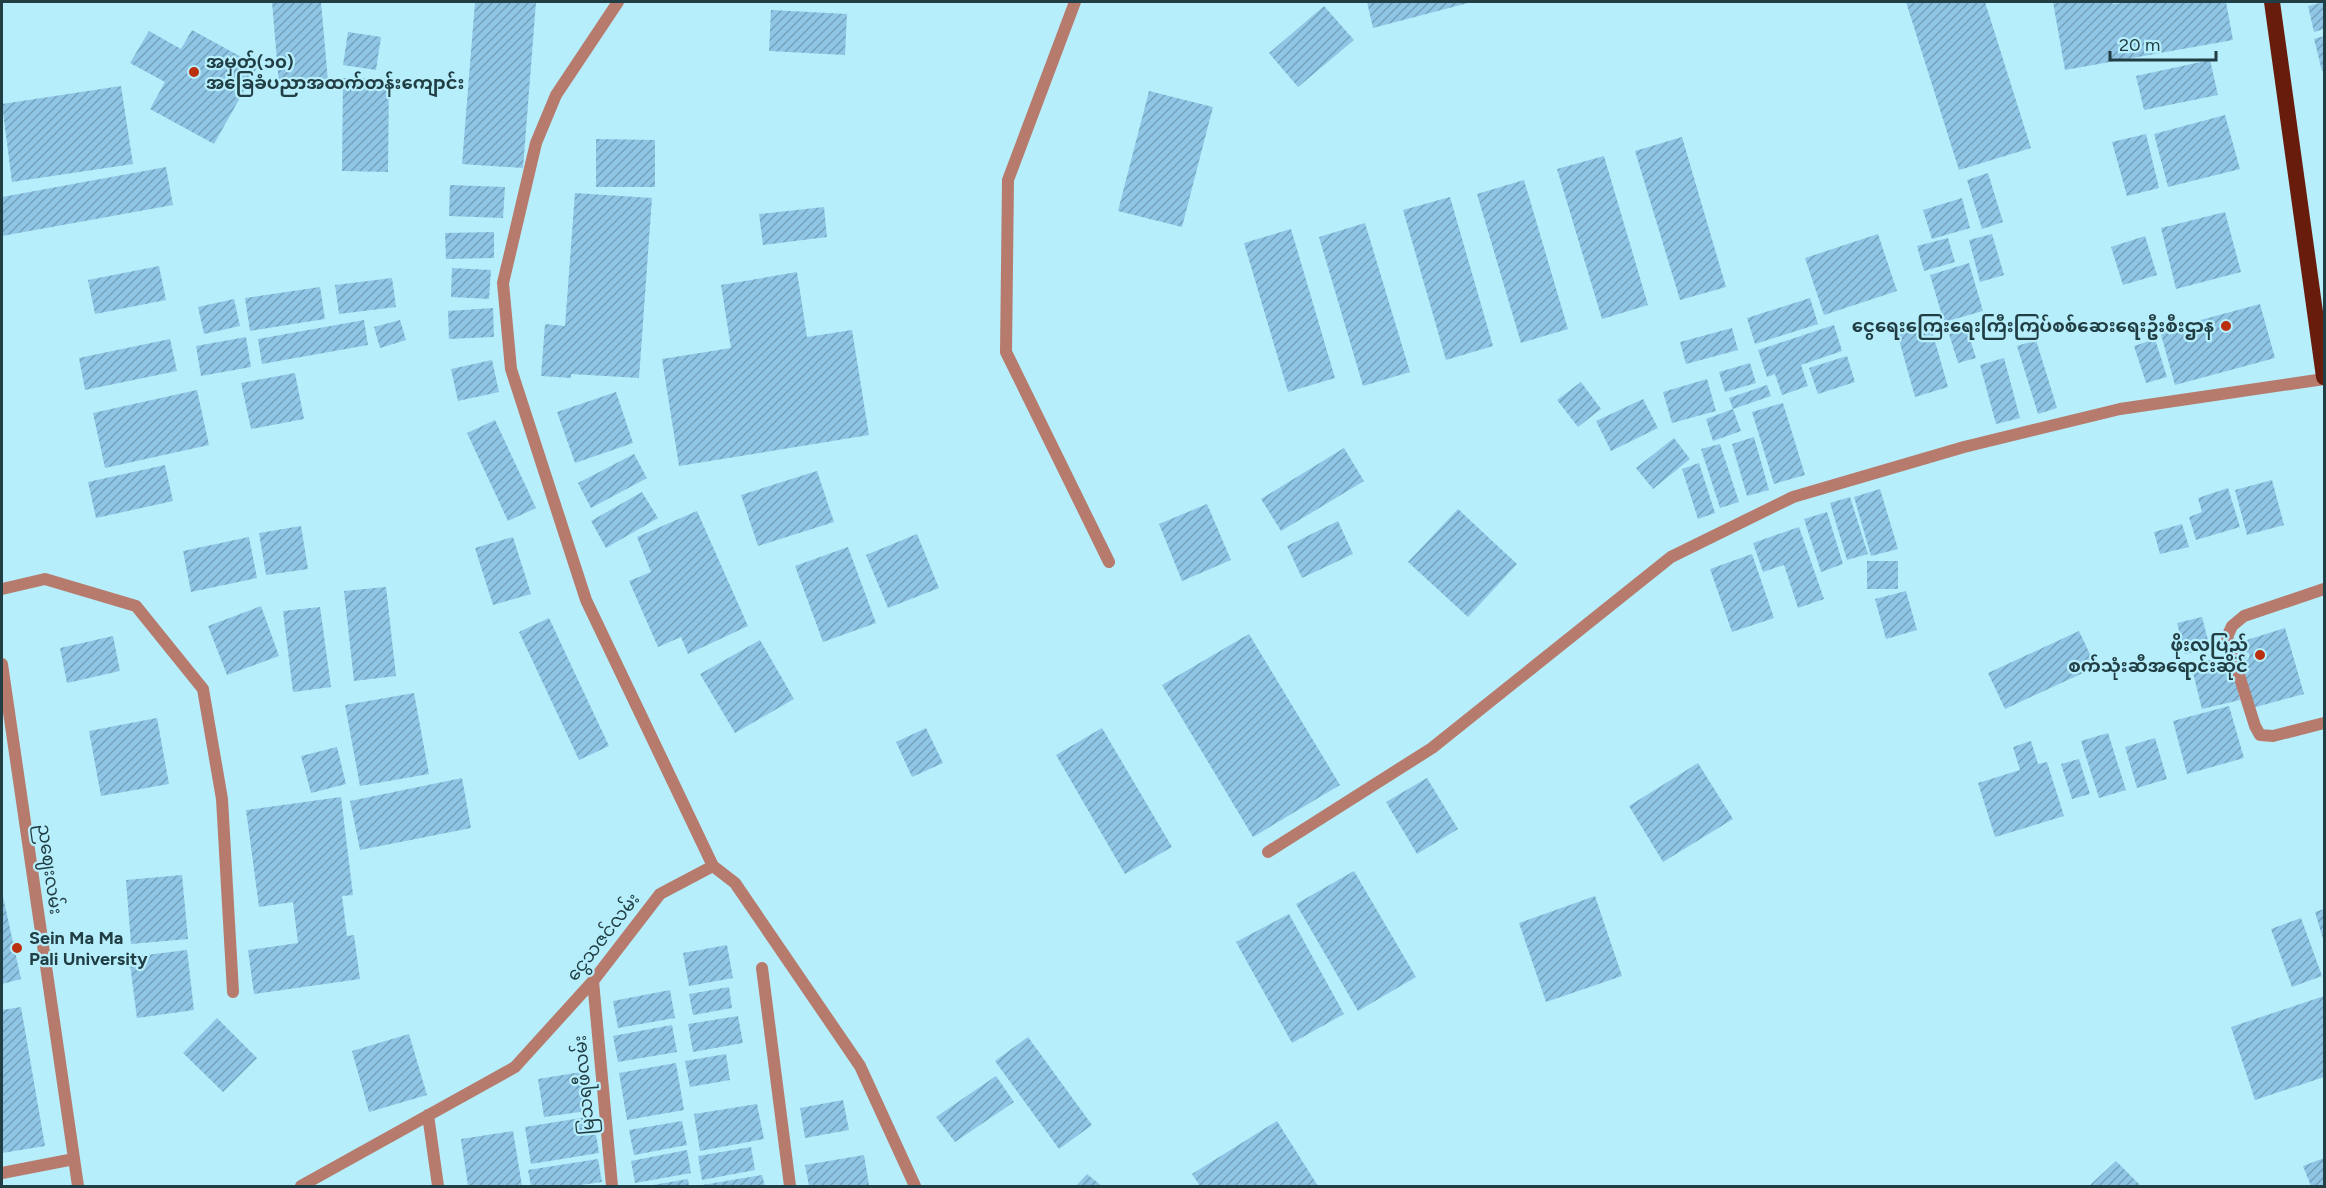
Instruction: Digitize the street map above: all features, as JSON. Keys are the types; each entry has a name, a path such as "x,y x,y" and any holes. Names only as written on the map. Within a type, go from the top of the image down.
{"highway":[{"path":"2272,2 2325,378"}],"street":[{"path":"618,2 556,95 536,143 503,283 512,369 586,600 713,866 735,883 860,1066 915,1186"},
{"path":"1076,2 1008,180 1005,352 1109,562"},
{"path":"1268,852 1432,748 1671,557 1792,497 1964,447 2120,409 2325,378"},
{"path":"2,589 45,579 136,606 203,689 222,799 233,992"},
{"path":"2325,589 2244,616 2232,626 2227,637 2255,726 2260,735 2273,736 2325,723"},
{"name":"ညဈေးလမ်း","path":"2,664 78,1186"},
{"name":"ငွေသဇင်လမ်း","path":"301,1186 515,1067 593,981 660,894 713,866"},
{"path":"762,968 790,1186"},
{"name":"မြသရဖီလမ်း","path":"593,981 612,1186"},
{"path":"428,1115 438,1186"},
{"path":"2,1173 74,1160"}],"building":[{"path":"272,2 321,2 328,81 279,85"},
{"path":"475,2 536,2 523,168 462,164"},
{"path":"1367,2 1468,2 1468,3 1373,28"},
{"path":"1906,2 1985,2 2031,148 1959,170"},
{"path":"2053,2 2112,2 2113,4 2226,2 2233,40 2065,70"},
{"path":"2324,2 2324,29 2314,32 2308,6"},
{"path":"1324,6 1354,40 1298,87 1269,53"},
{"path":"771,10 847,14 845,55 769,51"},
{"path":"192,30 258,66 214,144 150,109 165,82 130,63 149,31 181,49"},
{"path":"348,32 381,37 376,70 343,65"},
{"path":"2324,36 2324,71 2322,71 2314,39"},
{"path":"2210,60 2218,95 2144,110 2136,76"},
{"path":"343,78 389,79 388,172 342,171"},
{"path":"121,86 133,164 12,182 2,104"},
{"path":"1149,91 1213,107 1182,227 1118,211"},
{"path":"2225,115 2240,169 2168,187 2154,134"},
{"path":"2146,134 2159,188 2127,196 2112,142"},
{"path":"1682,137 1726,287 1680,300 1635,151"},
{"path":"596,139 655,140 655,187 596,187"},
{"path":"1604,156 1648,305 1602,319 1557,169"},
{"path":"166,167 173,205 2,236 2,197"},
{"path":"1988,173 2003,222 1982,229 1967,180"},
{"path":"1524,180 1568,329 1521,343 1477,194"},
{"path":"450,185 505,187 503,218 449,216"},
{"path":"575,193 652,198 639,378 571,374 571,378 541,376 545,324 565,326"},
{"path":"1450,197 1493,346 1446,360 1403,210"},
{"path":"1962,198 1970,228 1932,239 1923,210"},
{"path":"824,207 827,237 763,245 759,214"},
{"path":"2225,212 2241,272 2176,289 2161,228"},
{"path":"1365,223 1410,372 1363,386 1319,237"},
{"path":"1291,229 1335,378 1288,392 1244,243"},
{"path":"494,232 494,258 446,259 445,233"},
{"path":"1878,234 1897,291 1824,315 1805,258"},
{"path":"1992,234 2004,275 1980,282 1969,240"},
{"path":"2145,236 2157,275 2123,285 2111,247"},
{"path":"1948,238 1955,262 1924,271 1917,246"},
{"path":"1969,263 1983,311 1944,322 1930,275"},
{"path":"159,266 166,300 95,314 88,280"},
{"path":"452,268 491,270 489,299 451,297"},
{"path":"797,272 807,337 852,330 869,435 679,466 662,359 731,348 721,285"},
{"path":"392,278 396,307 339,314 335,285"},
{"path":"320,287 325,319 250,331 245,298"},
{"path":"1810,298 1818,324 1755,344 1747,318"},
{"path":"234,299 240,326 204,334 198,307"},
{"path":"2260,304 2275,358 2175,385 2160,331"},
{"path":"493,308 494,337 449,339 448,311"},
{"path":"364,320 368,345 262,364 258,339"},
{"path":"400,320 406,340 380,348 374,327"},
{"path":"1929,320 1948,387 1915,397 1896,329"},
{"path":"1834,325 1842,351 1801,365 1808,386 1782,395 1775,374 1767,377 1758,350"},
{"path":"1732,328 1738,350 1686,364 1680,342"},
{"path":"1967,330 1976,358 1958,363 1949,334"},
{"path":"246,337 251,367 201,376 196,346"},
{"path":"170,339 177,371 85,390 79,358"},
{"path":"2155,339 2167,377 2146,383 2134,346"},
{"path":"2036,340 2057,408 2038,414 2017,346"},
{"path":"1847,356 1855,382 1818,394 1809,368"},
{"path":"2004,358 2020,418 1996,424 1980,365"},
{"path":"492,360 499,392 458,401 451,369"},
{"path":"1750,363 1756,383 1725,392 1719,372"},
{"path":"295,373 304,419 251,429 241,383"},
{"path":"1707,379 1716,411 1672,423 1663,392"},
{"path":"1581,382 1601,409 1578,427 1557,400"},
{"path":"1767,385 1771,396 1733,409 1729,398"},
{"path":"197,390 209,445 105,468 93,413"},
{"path":"616,392 633,443 575,463 557,412"},
{"path":"1643,399 1658,428 1611,451 1596,421"},
{"path":"1783,403 1805,475 1774,484 1752,412"},
{"path":"1733,409 1741,431 1713,441 1706,419"},
{"path":"495,420 536,508 508,521 467,433"},
{"path":"1754,437 1769,490 1747,496 1732,444"},
{"path":"1674,438 1690,459 1653,489 1636,468"},
{"path":"1720,444 1739,502 1720,508 1701,449"},
{"path":"1344,448 1364,481 1281,531 1261,499"},
{"path":"634,454 647,478 591,508 578,483"},
{"path":"1699,463 1715,513 1698,519 1682,469"},
{"path":"165,465 173,501 96,518 88,482"},
{"path":"817,471 834,522 758,546 741,495"},
{"path":"2272,480 2284,525 2247,535 2235,490"},
{"path":"2228,488 2240,527 2196,540 2189,517 2202,512 2198,498"},
{"path":"1880,489 1898,549 1871,556 1854,497"},
{"path":"642,492 658,518 606,548 591,521"},
{"path":"1850,497 1868,554 1847,560 1830,503"},
{"path":"1207,504 1231,560 1182,581 1159,524"},
{"path":"1458,509 1517,564 1468,617 1408,562"},
{"path":"697,511 748,626 688,654 681,637 658,647 629,581 651,572 637,537"},
{"path":"1827,512 1843,564 1821,572 1804,519"},
{"path":"1338,521 1353,554 1302,578 1287,546"},
{"path":"2182,524 2189,547 2160,554 2154,532"},
{"path":"301,526 308,569 266,575 259,533"},
{"path":"1799,527 1824,599 1798,608 1784,565 1763,572 1753,543"},
{"path":"917,534 939,588 888,608 866,555"},
{"path":"249,537 257,578 191,592 183,551"},
{"path":"513,537 531,594 493,605 475,548"},
{"path":"848,547 876,623 823,642 795,566"},
{"path":"1752,554 1774,618 1732,632 1710,569"},
{"path":"1867,561 1898,561 1898,589 1867,589"},
{"path":"386,587 396,676 354,681 344,591"},
{"path":"1906,591 1917,630 1886,639 1875,599"},
{"path":"261,606 279,656 227,675 208,626"},
{"path":"320,607 331,687 293,692 283,611"},
{"path":"2202,617 2210,648 2185,654 2177,623"},
{"path":"549,618 609,746 579,760 519,632"},
{"path":"2285,628 2304,694 2252,708 2234,644"},
{"path":"2079,631 2096,667 2005,709 1988,673"},
{"path":"1249,634 1340,785 1253,837 1162,685"},
{"path":"113,636 120,671 67,683 60,648"},
{"path":"760,640 794,699 735,733 700,674"},
{"path":"2229,655 2240,700 2202,709 2191,665"},
{"path":"414,693 429,774 360,786 345,705"},
{"path":"2229,706 2244,758 2187,774 2173,721"},
{"path":"157,718 169,784 101,796 89,731"},
{"path":"926,728 943,763 912,777 896,742"},
{"path":"1102,728 1172,847 1125,874 1056,755"},
{"path":"2108,733 2126,790 2099,798 2081,741"},
{"path":"2155,738 2167,779 2137,788 2125,747"},
{"path":"2031,741 2038,764 2047,762 2064,816 1995,837 1978,783 2020,770 2013,747"},
{"path":"337,747 346,784 311,793 301,756"},
{"path":"2079,759 2090,794 2072,799 2061,764"},
{"path":"1698,763 1733,819 1663,862 1629,806"},
{"path":"462,778 471,828 360,850 350,801"},
{"path":"1427,778 1458,829 1417,854 1386,802"},
{"path":"341,797 353,895 342,896 347,936 354,935 360,979 254,994 248,950 298,943 293,902 259,907 246,810"},
{"path":"1354,871 1416,977 1358,1011 1296,904"},
{"path":"182,875 188,939 131,944 126,880"},
{"path":"2,892 21,979 2,984"},
{"path":"1595,896 1622,976 1546,1002 1519,923"},
{"path":"2324,909 2324,942 2315,912"},
{"path":"1289,914 1344,1014 1292,1043 1236,942"},
{"path":"2301,918 2322,976 2292,987 2271,929"},
{"path":"727,945 733,978 689,986 683,953"},
{"path":"187,950 194,1010 137,1018 129,957"},
{"path":"729,987 732,1008 693,1015 689,994"},
{"path":"670,990 675,1018 618,1028 613,1001"},
{"path":"2324,996 2324,1077 2255,1100 2231,1027"},
{"path":"21,1007 45,1146 2,1153 2,1010"},
{"path":"738,1016 743,1043 693,1052 688,1024"},
{"path":"217,1018 257,1058 223,1092 183,1053"},
{"path":"672,1025 677,1052 618,1062 613,1036"},
{"path":"409,1034 427,1095 369,1112 352,1051"},
{"path":"1028,1037 1092,1125 1059,1149 995,1061"},
{"path":"726,1054 730,1080 690,1087 685,1061"},
{"path":"676,1063 684,1110 627,1120 619,1073"},
{"path":"581,1072 587,1111 544,1117 538,1079"},
{"path":"996,1076 1014,1102 955,1142 936,1117"},
{"path":"843,1100 849,1130 805,1138 800,1108"},
{"path":"757,1104 764,1139 700,1151 694,1114"},
{"path":"593,1116 599,1153 531,1164 525,1127"},
{"path":"682,1121 687,1145 634,1155 629,1130"},
{"path":"1277,1121 1318,1186 1200,1186 1192,1174"},
{"path":"513,1131 522,1186 468,1186 461,1139"},
{"path":"751,1147 755,1170 702,1180 698,1156"},
{"path":"687,1150 691,1173 635,1183 631,1161"},
{"path":"864,1155 869,1185 809,1186 805,1165"},
{"path":"2324,1158 2324,1186 2311,1186 2303,1166"},
{"path":"598,1159 602,1182 574,1186 531,1186 528,1170"},
{"path":"2116,1161 2141,1186 2089,1186"},
{"path":"1087,1174 1102,1186 1076,1186"},
{"path":"762,1175 765,1186 702,1185"},
{"path":"688,1179 689,1186 653,1185"}],"place":[{"name":"အမှတ်(၁၀) အခြေခံပညာအထက်တန်းကျောင်း","path":"194,72"},
{"name":"ငွေရေးကြေးရေးကြီးကြပ်စစ်ဆေးရေးဦးစီးဌာန","path":"2226,326"},
{"name":"ဖိုးလပြည့် စက်သုံးဆီအရောင်းဆိုင်","path":"2260,655"},
{"name":"Sein Ma Ma Pali University","path":"17,948"}]}
